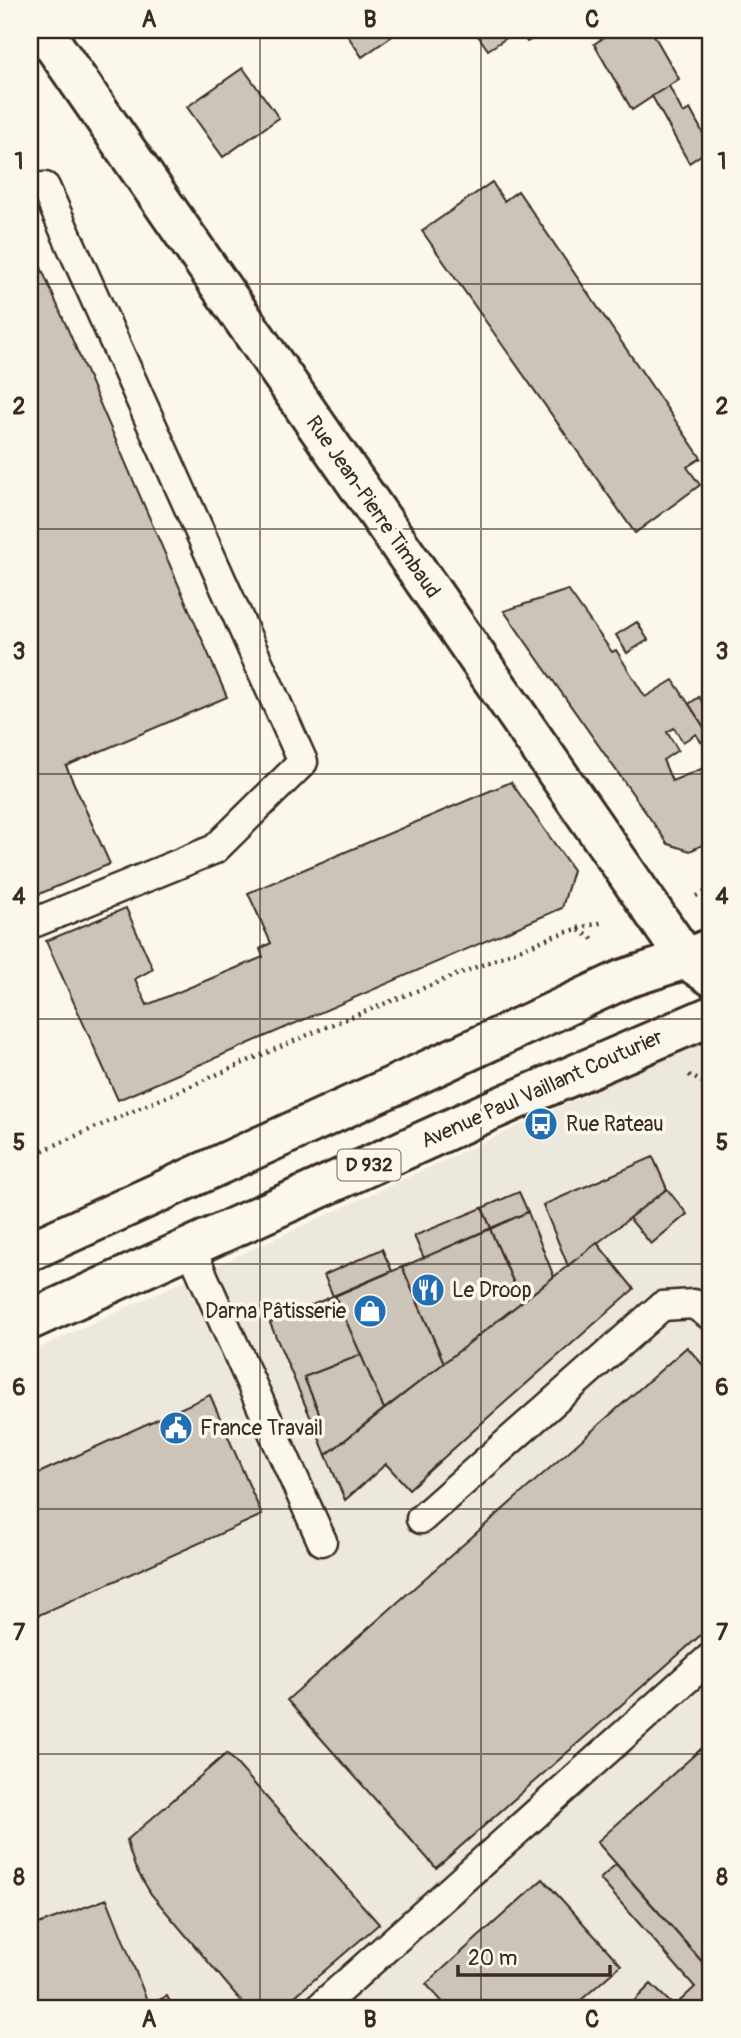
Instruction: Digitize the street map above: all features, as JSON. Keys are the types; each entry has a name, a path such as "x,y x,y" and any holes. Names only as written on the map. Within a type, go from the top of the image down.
{"main road":[{"name":"Rue Jean-Pierre Timbaud","path":"43,30 703,961"},
{"path":"30,1251 624,979 703,961"},
{"name":"Avenue Paul Vaillant Couturier","path":"30,1320 483,1114 711,1016"}],"lane":[{"path":"30,188 45,187 303,762 215,849 36,922 30,919"},
{"path":"190,1247 322,1541"},
{"path":"421,1518 662,1306 694,1304 711,1316"},
{"path":"319,2008 711,1657"}],"path":[{"path":"698,896 711,890"},
{"path":"30,1156 326,1027 554,936"}],"shaded area":[{"path":"711,1037 711,2008 30,2008 30,1352"}],"building":[{"path":"344,30 401,30 362,57"},
{"path":"474,30 519,30 488,50"},
{"path":"520,30 548,30 527,42"},
{"path":"616,30 651,30 679,79 632,110 594,44"},
{"path":"243,68 279,118 223,157 187,107"},
{"path":"669,86 683,113 690,109 711,148 689,163 652,96"},
{"path":"492,182 504,201 518,191 701,458 687,467 700,485 635,533 422,231"},
{"path":"30,242 227,697 66,766 110,864 30,898"},
{"path":"568,590 612,652 616,650 645,697 673,680 710,736 701,742 696,734 683,742 674,728 667,732 678,750 663,760 672,781 711,765 711,841 690,851 668,844 504,611"},
{"path":"637,622 648,640 627,653 616,635"},
{"path":"699,697 704,704 711,699 711,738 689,704"},
{"path":"511,782 573,870 562,908 118,1100 46,941 126,908 153,969 135,979 147,1005 263,957 260,949 271,943 248,893"},
{"path":"653,1157 667,1189 568,1266 543,1205"},
{"path":"667,1189 687,1214 651,1244 629,1218"},
{"path":"519,1192 528,1212 491,1228 482,1208"},
{"path":"482,1208 491,1228 424,1258 414,1236"},
{"path":"528,1212 554,1277 522,1302 490,1229"},
{"path":"490,1229 522,1302 444,1363 402,1267"},
{"path":"597,1243 634,1289 409,1489 386,1464 345,1500 326,1455"},
{"path":"382,1249 392,1271 333,1296 324,1275"},
{"path":"402,1267 444,1363 384,1409 335,1296"},
{"path":"333,1296 361,1355 304,1377 321,1417 312,1421 270,1323"},
{"path":"687,1347 711,1374 711,1626 436,1868 287,1700"},
{"path":"361,1355 384,1409 326,1455 312,1421 321,1417 304,1377"},
{"path":"210,1395 262,1515 30,1619 30,1477"},
{"path":"711,1740 711,1972 597,1842"},
{"path":"227,1753 379,1924 281,2008 247,2008 151,1894 135,1867 127,1840"},
{"path":"616,1864 711,1972 711,2008 687,2008 680,2001 695,1987 600,1879"},
{"path":"543,1879 621,1965 572,2008 448,2008 426,1984"},
{"path":"107,1899 150,2008 30,2008 30,1927"},
{"path":"651,1984 676,2008 627,2008"},
{"path":"167,1996 173,2008 163,2008 159,2000"}],"place":[{"name":"Rue Rateau","path":"541,1124"},
{"name":"Le Droop","path":"428,1290"},
{"name":"Darna Pâtisserie","path":"370,1311"},
{"name":"France Travail","path":"176,1428"}]}
